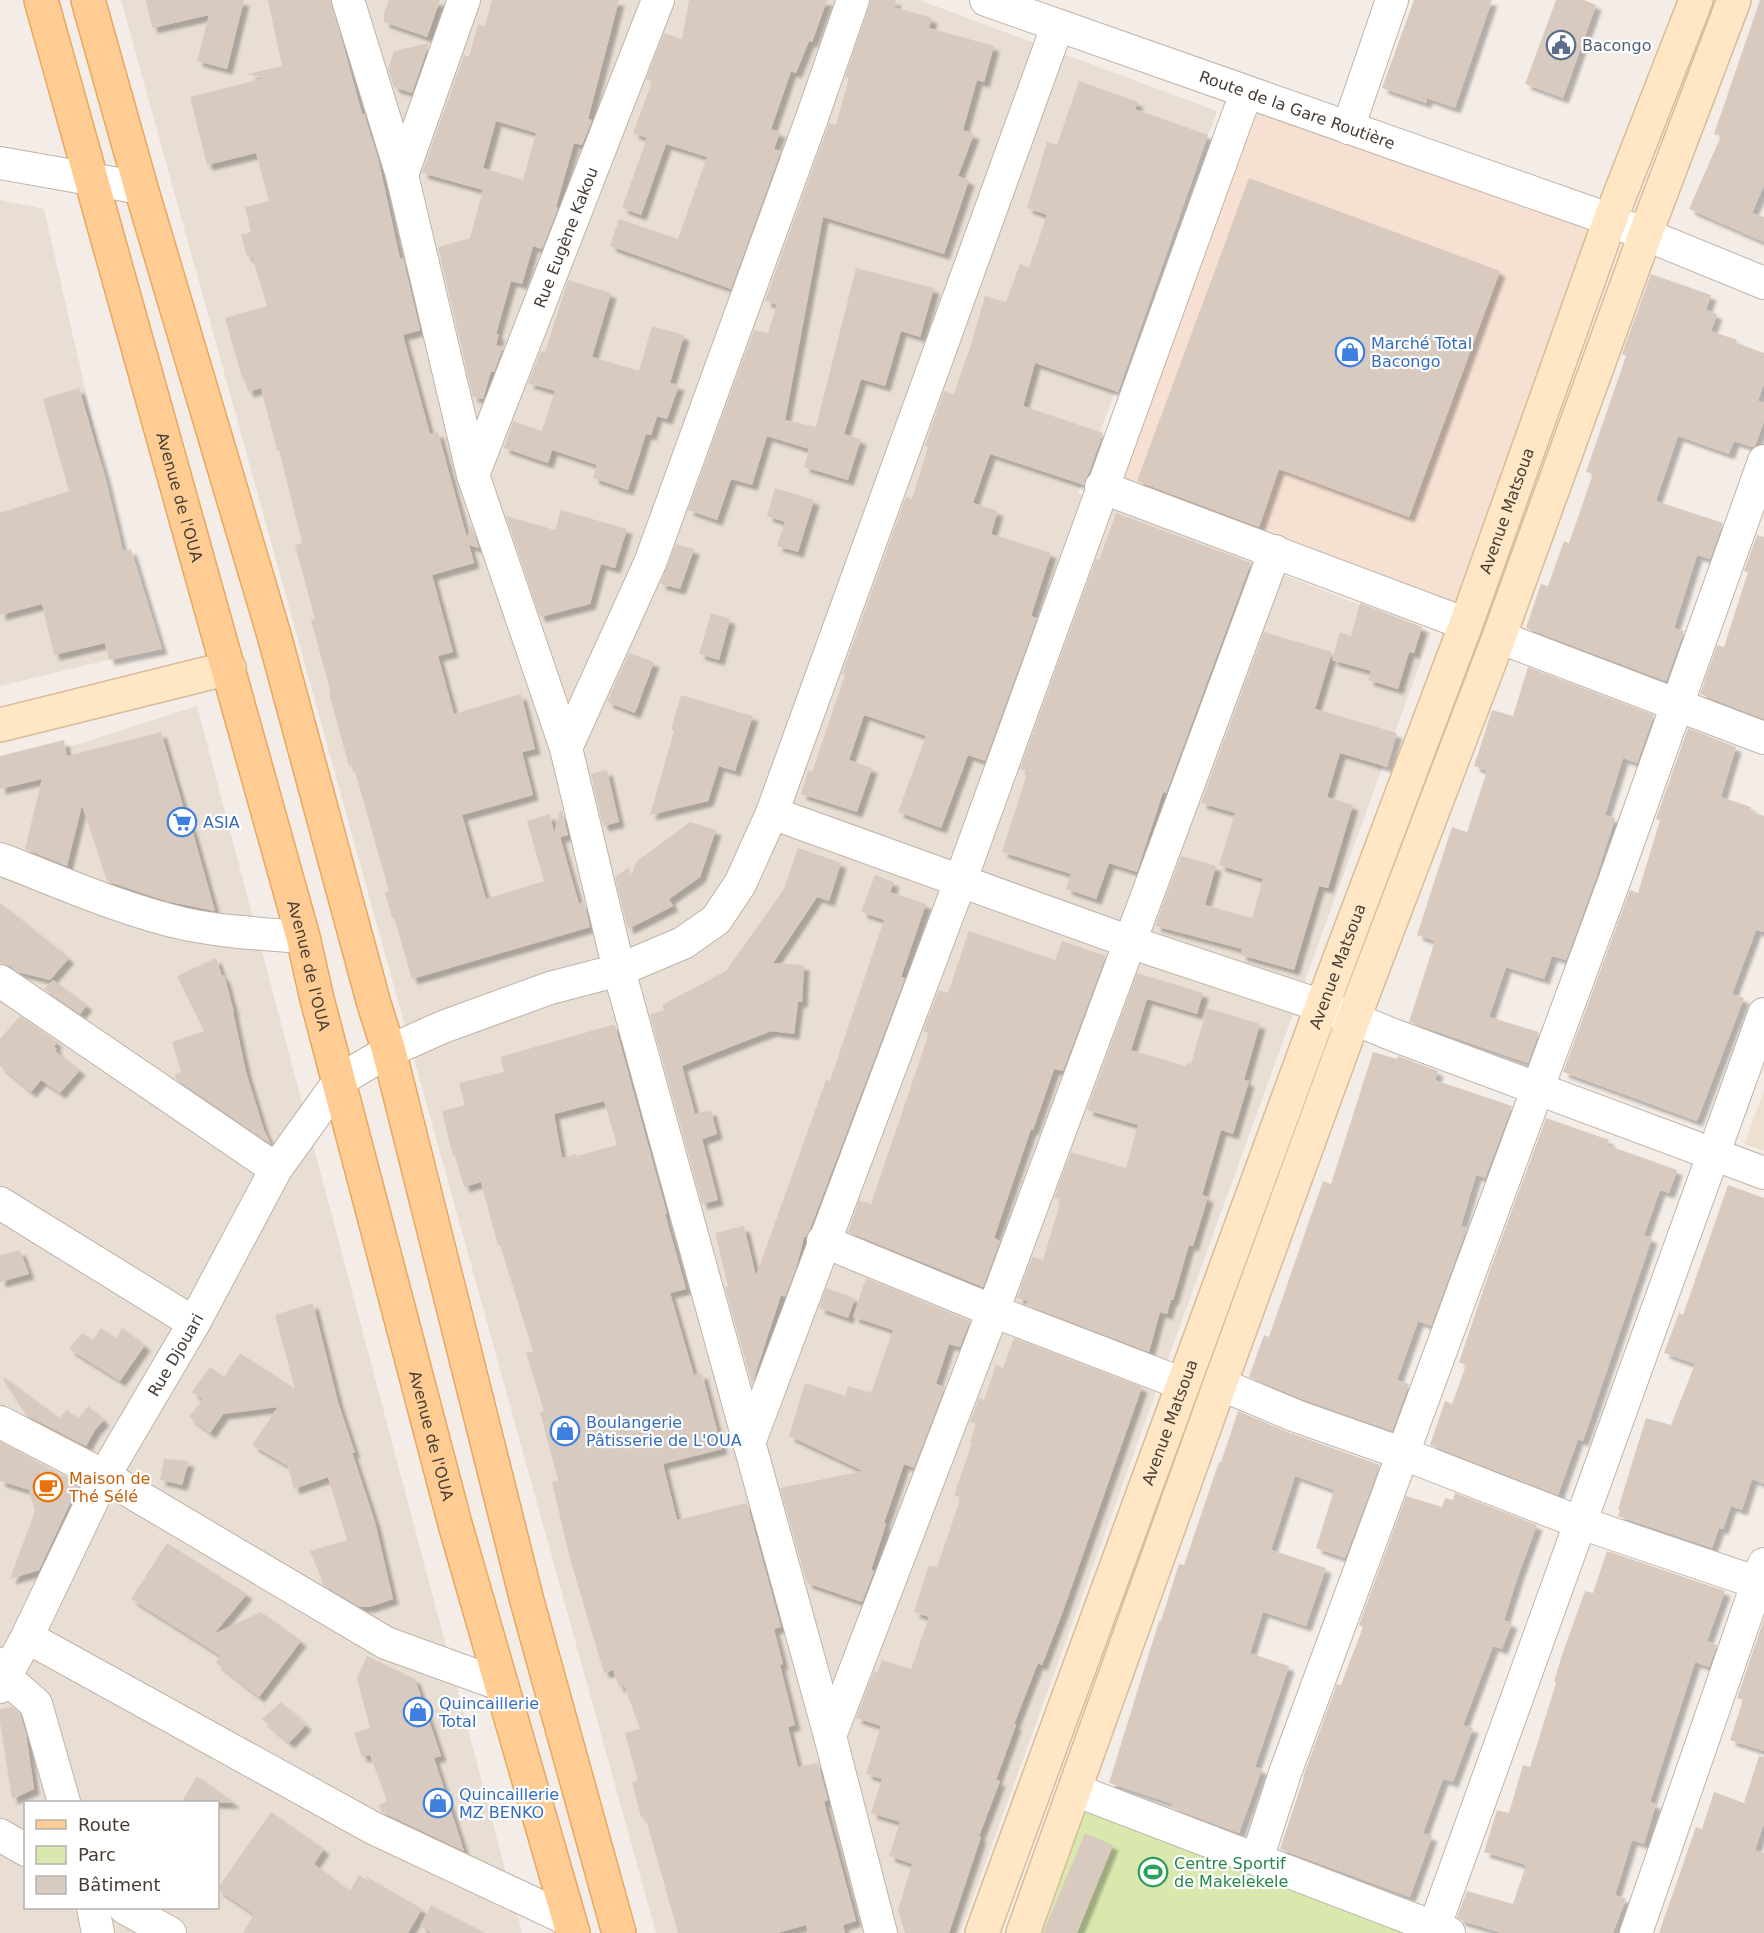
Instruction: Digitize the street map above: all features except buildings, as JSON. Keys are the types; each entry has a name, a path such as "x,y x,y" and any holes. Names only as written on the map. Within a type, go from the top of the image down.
{"main road":[{"name":"Avenue de l'OUA","path":"41,0 303,937 317,999 455,1524 571,1926"},
{"path":"88,0 141,188 274,635 374,1004 389,1051 527,1601 619,1933"}],"street":[{"path":"348,0 402,175 473,475 566,748 619,970 830,1736 881,1933"},
{"path":"402,175 464,0"},
{"name":"Rue Eugène Kakou","path":"473,475 658,0"},
{"path":"566,748 650,563 853,0"},
{"name":"Route de la Gare Routière","path":"986,0 1057,27 1610,220 1645,235"},
{"path":"1348,128 1392,0"},
{"name":"Avenue Matsoua","path":"982,1933 1183,1384 1466,624 1610,220 1696,0"},
{"name":"Avenue Matsoua","path":"1023,1933 1353,1020 1499,637 1645,235 1734,0"},
{"name":"Rue Djouari","path":"2,1676 27,1638 104,1476 194,1323 276,1169 340,1080 389,1051 443,1027 550,988 619,970 683,943 716,920 740,884 772,813 1057,27"},
{"path":"749,1443 823,1241 960,882 1101,487 1246,93"},
{"path":"0,163 141,188"},
{"path":"1645,235 1764,283"},
{"path":"1257,1859 1285,1773 1615,879 1764,461"},
{"path":"1101,487 1466,624"},
{"path":"830,1736 993,1311 1275,551"},
{"path":"1499,637 1764,738"},
{"path":"0,725 229,668"},
{"path":"1415,759 1447,772"},
{"path":"772,813 1130,942 1323,1006 1353,1020 1764,1173"},
{"path":"0,860 137,911 184,924 226,932 303,937"},
{"path":"0,981 276,1169"},
{"path":"1075,1790 1442,1930 1581,1523 1764,1014"},
{"path":"0,1203 194,1323"},
{"path":"823,1241 993,1311 1183,1384"},
{"path":"1220,1384 1296,1416 1404,1454 1581,1523 1762,1577 1636,1933"},
{"path":"0,1422 104,1476 386,1643 502,1685"},
{"path":"27,1638 373,1828 571,1926"},
{"path":"2,1676 36,1704 63,1801"},
{"path":"0,1835 24,1849"},
{"path":"93,1909 98,1933"},
{"path":"127,1909 170,1933"}],"shaded area":[{"path":"121,0 919,0 1217,111 1078,493 1431,633 960,1933 656,1933"},
{"name":"Marché Total Bacongo","path":"1246,93 1600,216 1449,617 1102,487"},
{"path":"0,200 44,209 145,651 0,686"},
{"path":"197,706 522,1933 0,1933 0,769"},
{"path":"1764,1091 1764,1151 1744,1144"}],"green space":[{"name":"Centre Sportif de Makelekele","path":"1082,1810 1412,1933 1035,1933"}],"place":[{"name":"Bacongo","path":"1561,45"},
{"name":"Marché Total Bacongo","path":"1350,352"},
{"name":"ASIA","path":"182,822"},
{"name":"Boulangerie Pâtisserie de L'OUA","path":"565,1431"},
{"name":"Maison de Thé Sélé","path":"48,1487"},
{"name":"Quincaillerie Total","path":"418,1712"},
{"name":"Quincaillerie MZ BENKO","path":"438,1803"},
{"name":"Centre Sportif de Makelekele","path":"1153,1872"}]}
